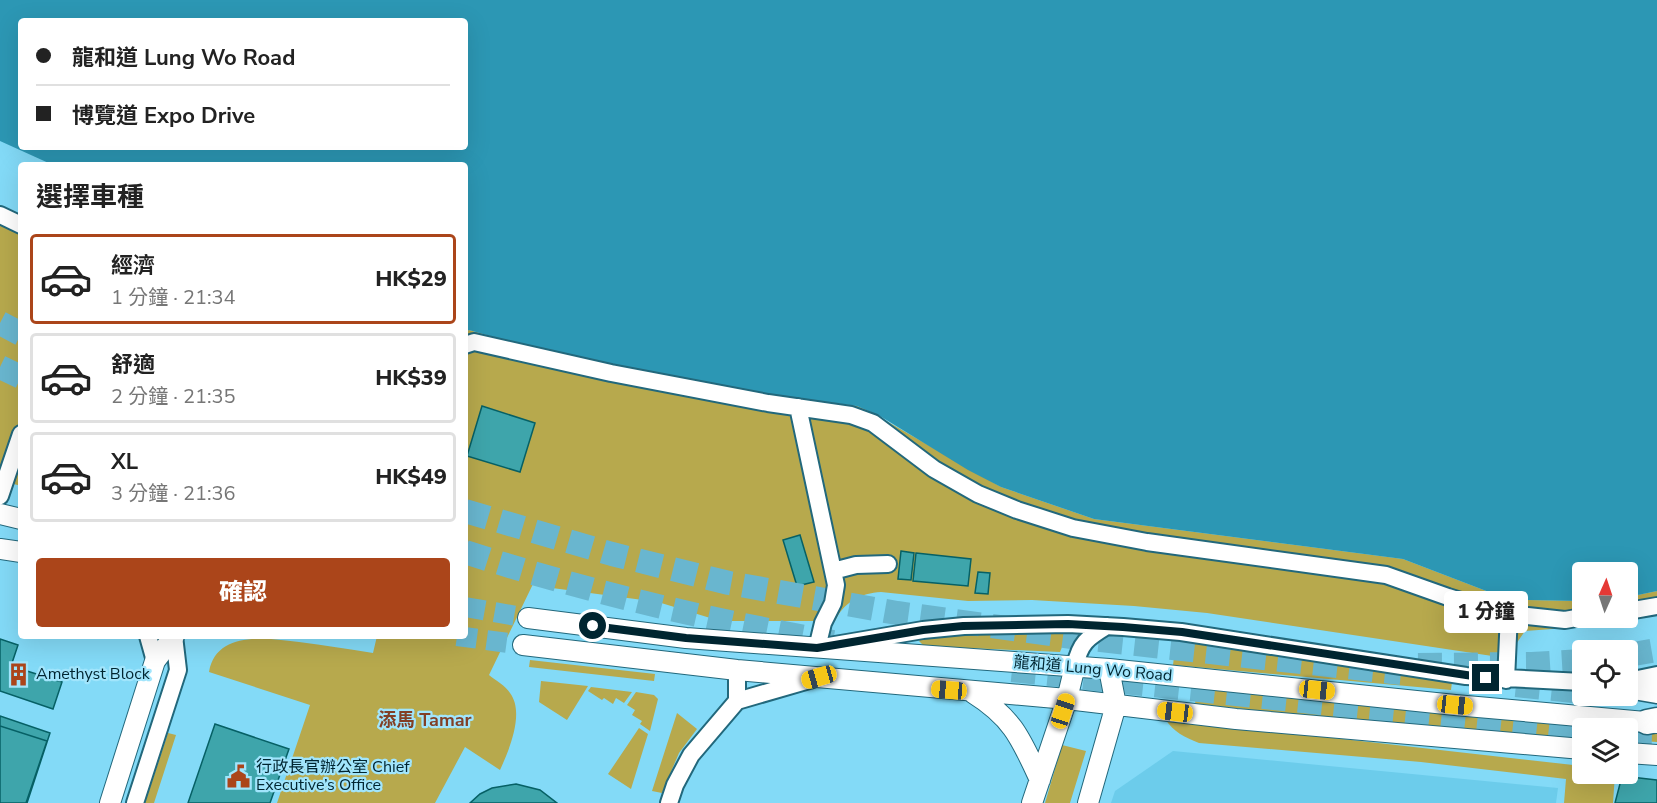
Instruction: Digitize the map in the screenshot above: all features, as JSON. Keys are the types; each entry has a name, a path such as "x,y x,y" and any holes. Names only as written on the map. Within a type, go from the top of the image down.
{"highway":[{"path":"1638,688 1657,692"}],"main road":[{"path":"0,514 18,518"},
{"path":"0,549 18,552"},
{"name":"龍和道 Lung Wo Road","path":"528,618 686,638 1075,666 1499,709 1654,722"},
{"path":"110,803 155,661 172,639"},
{"name":"龍和道 Lung Wo Road","path":"524,645 737,670 1067,699 1236,719 1572,748"},
{"path":"1032,803 1067,699 1075,666"},
{"path":"1088,803 1116,705 1109,669"},
{"path":"971,692 999,712 1014,728 1040,780"},
{"path":"1638,754 1657,755"}],"street":[{"path":"0,215 18,224"},
{"path":"468,344 474,342 611,373 850,415 873,423 934,469 978,494 1017,510 1073,528 1147,542 1386,574 1448,597 1509,614 1572,619"},
{"path":"798,407 836,594 823,623 817,648 923,630 963,626 1068,624 1182,632 1466,676 1506,680 1572,682"},
{"path":"0,496 18,443"},
{"path":"833,571 856,565 888,564"},
{"path":"1638,609 1657,606"},
{"path":"1506,680 1509,614"},
{"path":"1075,666 1082,644 1107,626"},
{"path":"149,639 155,661"},
{"path":"135,803 178,670 174,639"},
{"path":"736,701 737,670"},
{"path":"1638,679 1657,675"},
{"path":"669,803 675,785 691,755 736,701 819,677"}],"shaded area":[{"path":"0,0 1657,0 1657,591 1638,595 1638,562 1572,562 1572,601 1528,600 1489,592 1403,559 1094,519 1001,487 968,470 880,416 857,406 764,394 653,375 468,330 468,162 46,162 20,150 468,150 468,18 18,18 18,149 0,141"},
{"path":"0,205 18,214 18,485 0,480"},
{"path":"469,330 530,347 813,401 857,406 1001,487 1094,519 1403,559 1489,592 1528,600 1572,601 1572,628 1525,631 1516,644 1499,657 1207,613 1134,606 1032,600 968,601 881,592 867,594 854,600 843,609 835,621 720,621 658,602 533,584 489,675 508,690 516,711 514,732 500,770 465,747 435,803 277,803 310,705 209,672 214,658 222,649 232,643 245,640 287,640 373,653 376,639 468,639"},
{"path":"1657,591 1657,615 1638,619 1638,595"},
{"path":"1068,632 1060,652 924,646 919,641 923,637 965,634"},
{"path":"1176,641 1452,682 1451,690 1173,665"},
{"path":"530,660 655,674 654,681 529,667"},
{"path":"541,681 588,686 567,720 539,702"},
{"path":"1198,683 1572,722 1572,737 1486,733 1195,704"},
{"path":"591,687 632,692 624,703 616,698 613,704 588,691"},
{"path":"636,692 654,695 658,699 650,731 640,724 642,721 632,715 635,710 627,705"},
{"path":"677,713 697,729 679,753 662,793 652,791"},
{"path":"1165,719 1572,765 1572,784 1614,784 1613,803 1564,803 1566,779 1421,762 1199,743 1180,734"},
{"path":"639,728 648,734 631,789 608,774"},
{"path":"1638,729 1657,731 1657,742 1638,741"},
{"path":"168,733 176,735 154,803 145,803"},
{"path":"1062,745 1086,751 1070,803 1045,803"},
{"path":"1173,751 1558,788 1556,803 1111,803 1115,791"}],"building":[{"path":"482,406 535,423 520,472 468,456"},
{"path":"800,535 814,582 797,586 783,540"},
{"path":"901,551 914,553 911,580 898,579"},
{"path":"916,553 971,559 968,586 913,581"},
{"path":"978,572 990,573 988,594 975,593"},
{"name":"Amethyst Block","path":"0,639 18,645 11,666 62,682 53,709 0,691"},
{"path":"0,716 50,733 27,803 0,803"},
{"name":"行政長官辦公室 Chief Executive’s Office","path":"215,724 289,749 270,803 188,803"},
{"path":"0,726 47,741 26,803 0,803"},
{"path":"1638,778 1657,780 1657,803 1615,803 1620,784 1638,784"},
{"path":"516,784 540,790 557,803 470,803 480,794 492,788"}],"tunnel":[{"path":"0,323 18,332"},
{"path":"0,367 18,376"},
{"path":"468,512 612,554 729,583 897,613 1072,637 1401,673"},
{"path":"468,553 647,603 833,642"},
{"path":"468,608 528,618"},
{"path":"468,638 523,645"},
{"path":"1638,653 1657,650"},
{"path":"1418,665 1572,662"},
{"path":"1012,670 1572,730"},
{"path":"1516,685 1572,691"},
{"path":"1638,734 1657,735"}],"place":[{"name":"Amethyst Block","path":"18,674"},
{"name":"行政長官辦公室 Chief Executive’s Office","path":"238,776"}],"district":[{"name":"添馬 Tamar","path":"425,720"}],"route":[{"path":"593,626 686,638 817,648 923,630 963,626 1068,624 1123,627 1182,632 1486,678"}]}
